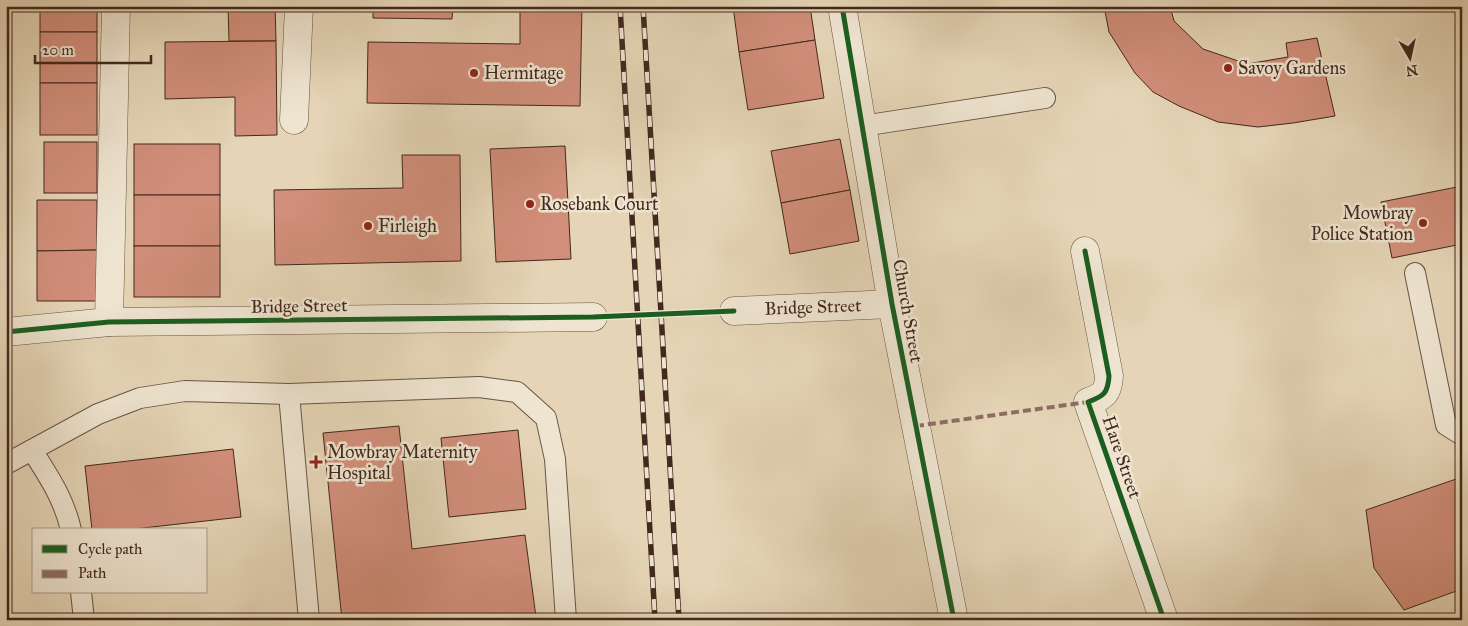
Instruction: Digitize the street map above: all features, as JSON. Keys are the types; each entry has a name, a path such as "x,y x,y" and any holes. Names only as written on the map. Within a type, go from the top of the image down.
{"street":[{"path":"109,322 116,6"},
{"path":"294,120 298,6"},
{"name":"Church Street","path":"842,6 892,304 954,620"},
{"name":"Hare Street","path":"1085,251 1109,376 1108,388 1101,397 1088,402 1164,620"},
{"name":"Bridge Street","path":"734,311 892,304"},
{"name":"Bridge Street","path":"6,332 109,322 593,317"}],"lane":[{"path":"862,126 1045,98"},
{"path":"1415,273 1446,425 1462,435"},
{"path":"6,464 98,414 140,398 185,391 288,394 479,387 517,392 546,418 555,459 566,620"},
{"path":"288,394 309,620"},
{"path":"32,450 67,511 71,528"},
{"path":"81,594 84,620"}],"building":[{"path":"40,6 97,6 97,32 40,32"},
{"path":"228,6 275,6 276,41 229,41"},
{"path":"373,6 453,6 452,19 373,18"},
{"name":"Hermitage","path":"520,6 582,6 580,106 367,103 368,42 520,44"},
{"path":"733,6 810,6 815,40 739,52"},
{"name":"Savoy Gardens","path":"1104,6 1170,6 1174,21 1203,49 1247,64 1288,57 1286,43 1317,38 1335,116 1258,127 1218,122 1179,106 1153,92 1135,73 1109,32"},
{"path":"40,32 97,32 97,83 40,83"},
{"path":"815,40 824,98 748,110 739,52"},
{"path":"276,41 277,135 235,136 235,97 165,99 165,42"},
{"path":"40,83 97,83 97,135 40,135"},
{"path":"840,139 850,190 781,203 771,151"},
{"path":"44,142 97,142 97,193 44,193"},
{"path":"134,144 220,144 220,195 134,195"},
{"name":"Rosebank Court","path":"565,146 571,259 496,262 490,149"},
{"name":"Firleigh","path":"402,155 460,155 461,261 275,265 274,190 403,188"},
{"name":"Mowbray Police Station","path":"1462,186 1462,244 1392,258 1381,202"},
{"path":"850,190 859,241 790,254 781,203"},
{"path":"134,195 220,195 220,246 134,246"},
{"path":"37,200 97,200 97,250 37,251"},
{"path":"134,246 220,246 220,297 134,297"},
{"path":"97,250 97,301 37,301 37,251"},
{"path":"399,426 412,549 525,535 536,617 511,620 342,620 323,433"},
{"path":"518,430 526,509 449,517 441,438"},
{"path":"233,449 241,517 143,528 92,528 85,466"},
{"path":"1462,477 1462,589 1404,610 1374,568 1366,510"}],"railway":[{"path":"620,6 655,620"},
{"path":"643,6 679,620"}],"marked path":[{"path":"916,426 1088,402"}],"cycle path":[{"path":"842,6 892,304 954,620"},
{"path":"1085,251 1109,376 1108,386 1104,393 1088,402 1164,620"},
{"path":"6,332 109,322 593,317 734,311"}],"place":[{"name":"Savoy Gardens","path":"1228,68"},
{"name":"Hermitage","path":"474,73"},
{"name":"Rosebank Court","path":"530,204"},
{"name":"Mowbray Police Station","path":"1423,223"},
{"name":"Firleigh","path":"368,226"},
{"name":"Mowbray Maternity Hospital","path":"316,462"}]}
